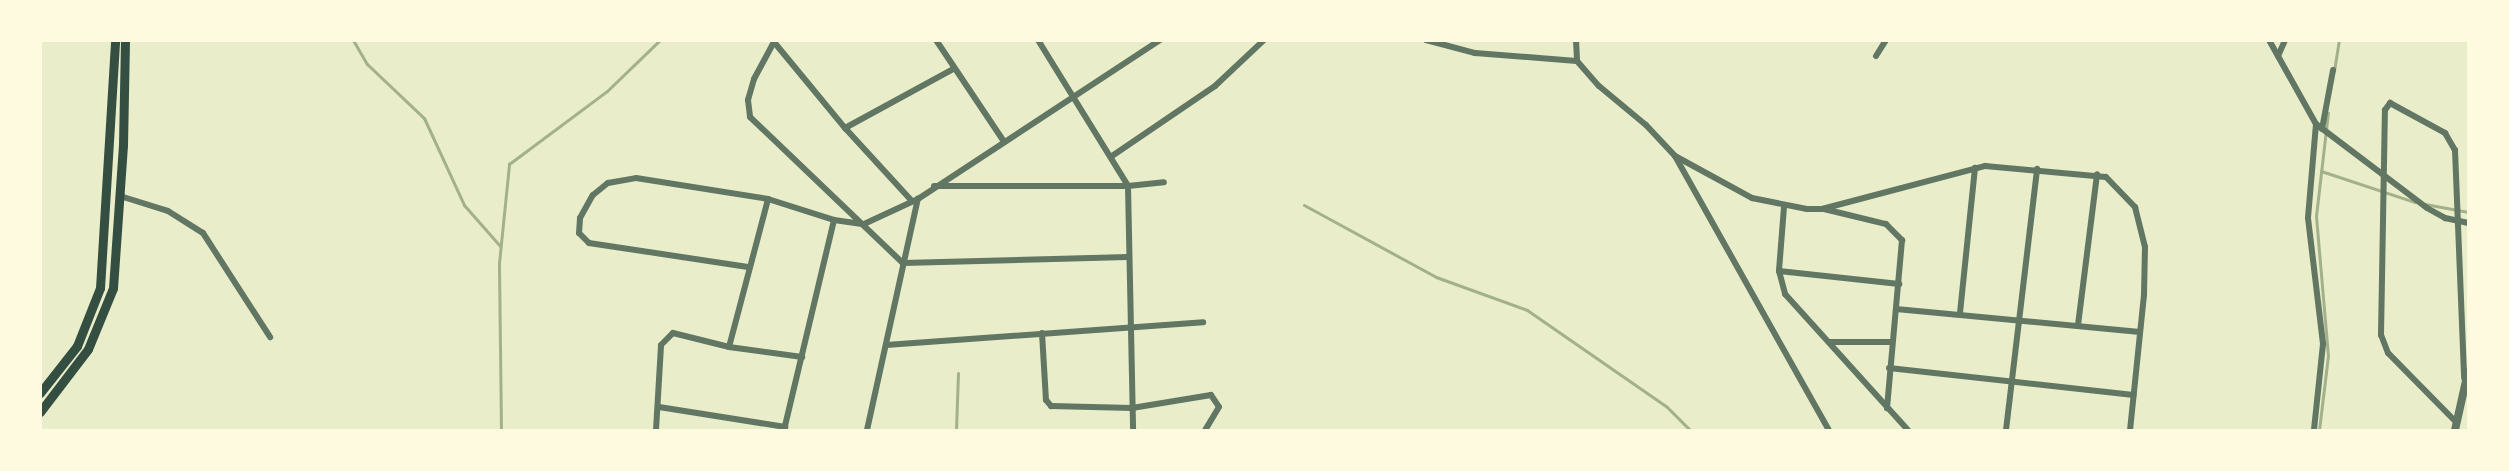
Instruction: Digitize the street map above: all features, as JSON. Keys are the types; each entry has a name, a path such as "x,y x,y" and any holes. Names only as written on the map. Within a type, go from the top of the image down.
{"main road":[{"path":"40,393 77,346 100,288 115,40"},
{"path":"40,412 88,349 107,309 116,269 125,40"}],"street":[{"path":"936,40 953,69 1003,140"},
{"path":"1038,40 1071,97 1112,156 1128,186 1128,257 1133,324 1133,430"},
{"path":"748,267 589,243 579,233 580,218 599,190 624,178 768,200 834,220 864,224 914,200 1152,42 1160,40"},
{"path":"1112,156 1215,86 1264,40"},
{"path":"1426,40 1475,53 1577,61 1675,156 1725,186 1784,207 1822,209 1886,224 1899,234 1903,248 1889,368 1887,409"},
{"path":"1576,40 1577,61"},
{"path":"1876,56 1886,40"},
{"path":"2269,40 2316,124 2427,208 2458,222 2469,223"},
{"path":"2278,56 2285,40"},
{"path":"867,430 903,263 916,219 914,200 845,128 774,41 754,79 748,112 903,263 1128,257"},
{"path":"845,128 953,69"},
{"path":"2322,129 2333,70"},
{"path":"2390,104 2398,106 2445,133 2457,160 2458,222 2467,375 2456,427 2383,344 2385,110 2390,104"},
{"path":"2314,430 2323,344 2308,218 2316,124"},
{"path":"1675,156 1829,430"},
{"path":"1822,209 1975,168 2037,169 2097,174 2106,177 2129,197 2138,214 2145,270 2130,430"},
{"path":"1960,313 1975,168"},
{"path":"2006,430 2037,169"},
{"path":"2078,325 2097,174"},
{"path":"934,186 1128,186 1164,182"},
{"path":"120,196 168,211 203,232 270,337"},
{"path":"729,347 748,267 768,200"},
{"path":"1784,207 1779,271 1782,288 1790,302 1908,430"},
{"path":"659,407 784,429 834,220"},
{"path":"1779,271 1899,284"},
{"path":"1896,309 1960,313 2140,332"},
{"path":"886,345 1133,324 1203,322"},
{"path":"656,430 660,358 667,336 673,333 729,347 802,357"},
{"path":"1042,333 1046,400 1056,407 1132,408 1211,395 1219,407 1204,430"},
{"path":"1829,342 1892,342"},
{"path":"1889,368 2134,395"}],"waterway":[{"path":"353,40 367,64 424,118 464,205 500,246"},
{"path":"501,430 499,263 509,164 607,91 660,40"},
{"path":"2334,71 2339,40"},
{"path":"2319,430 2328,356 2316,216 2328,113"},
{"path":"2321,171 2415,202"},
{"path":"2425,204 2468,212"},
{"path":"1304,205 1436,277 1527,310 1667,407 1690,430"},
{"path":"956,430 958,373"}]}
